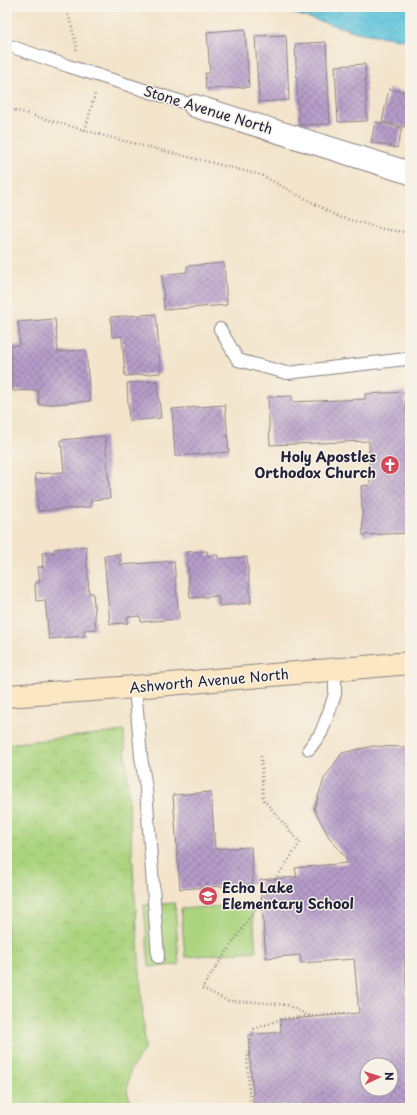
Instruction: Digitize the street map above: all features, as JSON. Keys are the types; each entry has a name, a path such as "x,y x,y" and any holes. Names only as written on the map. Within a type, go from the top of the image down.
{"street":[{"name":"Stone Avenue North","path":"194,106 410,172"},
{"name":"Ashworth Avenue North","path":"7,696 134,687 410,663"}],"lane":[{"name":"Stone Avenue North","path":"7,45 100,77 194,106"},
{"path":"220,329 238,360 287,373 406,359 410,360"},
{"path":"309,749 321,733 329,712 335,694 336,670"},
{"path":"134,687 146,788 158,957"}],"path":[{"path":"66,7 77,47 68,66"},
{"path":"85,130 100,77"},
{"path":"7,108 85,130 261,175 339,217 384,229 410,233"},
{"path":"260,756 263,799 300,843 202,988 228,1001 287,1005 310,1016"},
{"path":"252,1108 247,1058 254,1029 285,1018 350,1013"}],"green space":[{"path":"124,731 145,1048 130,1071 127,1091 133,1108 7,1108 7,744"},
{"path":"175,903 179,965 149,967 144,905"},
{"path":"252,904 256,951 185,957 181,909"}],"water":[{"path":"271,7 410,7 410,41 357,32"}],"building":[{"path":"245,29 249,87 206,89 205,73 210,73 207,32"},
{"path":"286,35 289,100 259,102 255,36"},
{"path":"326,42 330,124 299,125 295,44"},
{"path":"365,64 367,121 338,122 335,66"},
{"path":"389,89 410,93 410,128 382,122"},
{"path":"375,122 402,128 397,148 371,142"},
{"path":"224,263 227,305 164,310 162,275 187,272 187,266"},
{"path":"156,314 161,373 125,376 122,336 112,337 111,317"},
{"path":"55,319 58,352 86,350 90,401 39,405 38,390 13,391 10,346 20,345 18,322"},
{"path":"157,381 161,418 129,421 127,383"},
{"name":"Holy Apostles Orthodox Church","path":"405,392 406,411 410,411 410,533 363,535 361,486 370,485 369,441 270,445 268,397 292,396 292,402 365,399 365,394"},
{"path":"225,405 229,452 175,456 172,409"},
{"path":"105,436 110,498 91,500 91,507 38,511 35,474 64,472 61,440"},
{"path":"86,546 89,593 93,593 96,629 84,630 85,636 49,639 45,600 36,601 35,583 40,582 38,567 43,567 42,553 55,552 54,549"},
{"path":"207,551 208,556 218,555 218,559 247,557 251,603 219,606 218,596 190,598 186,552"},
{"path":"120,554 120,565 174,561 179,619 141,622 140,616 127,617 128,623 110,624 104,556"},
{"path":"373,746 405,747 410,754 410,956 404,957 407,1000 410,1000 410,1108 288,1108 287,1105 254,1108 248,1035 281,1032 280,1020 359,1013 354,959 301,963 300,955 266,958 260,880 297,877 295,868 347,863 346,858 329,837 314,809 324,779 342,753"},
{"path":"211,792 215,849 251,847 253,884 180,889 173,795"}],"place":[{"name":"Holy Apostles Orthodox Church","path":"390,465"},
{"name":"Echo Lake Elementary School","path":"208,896"}]}
